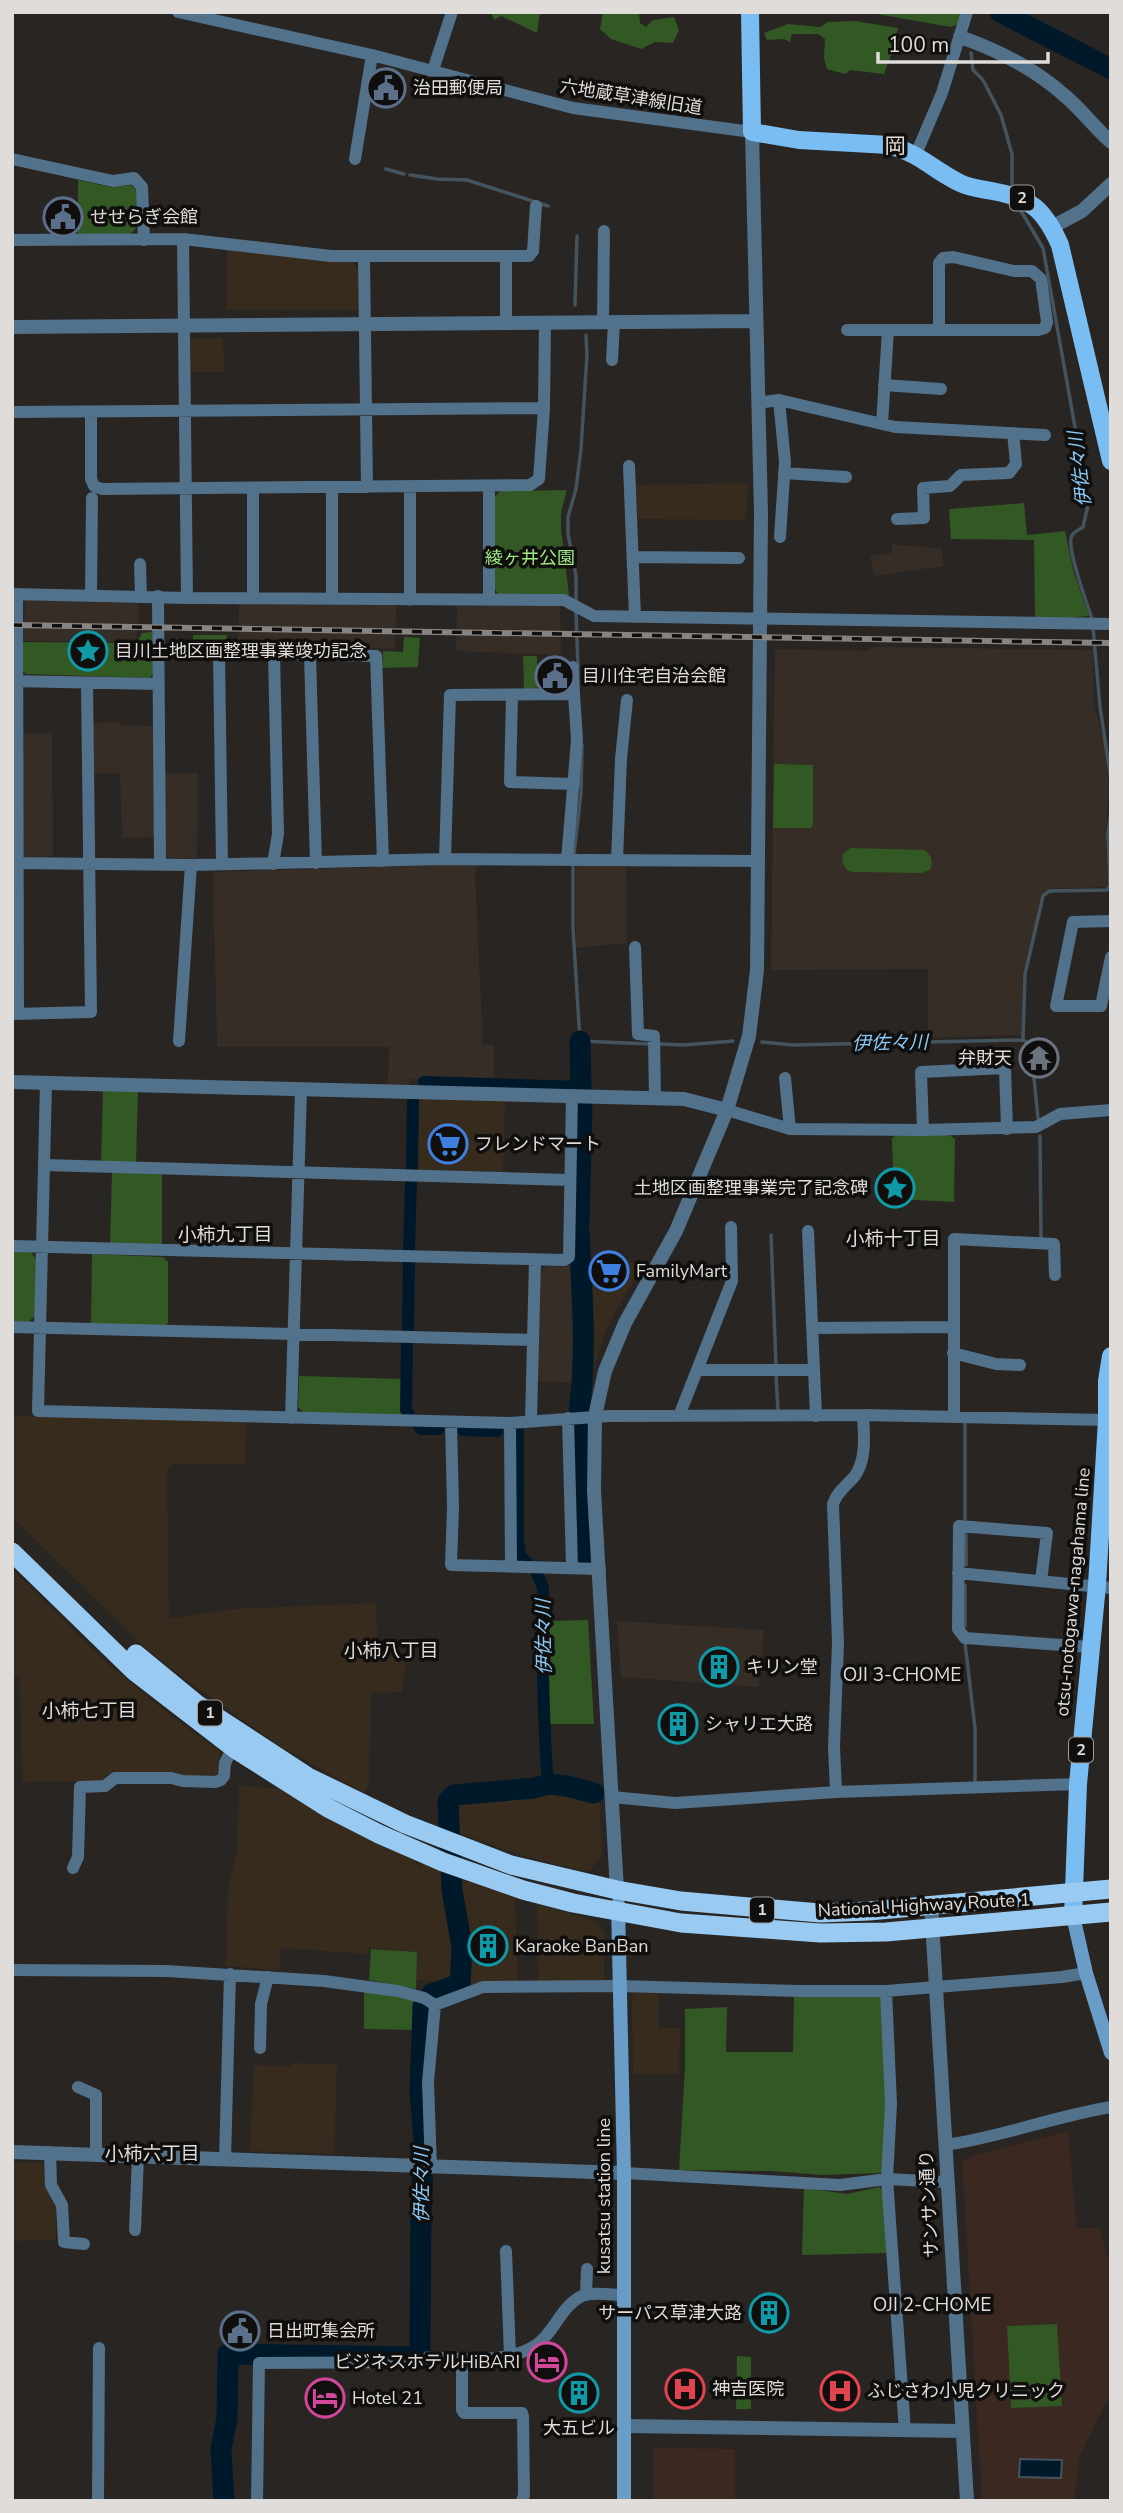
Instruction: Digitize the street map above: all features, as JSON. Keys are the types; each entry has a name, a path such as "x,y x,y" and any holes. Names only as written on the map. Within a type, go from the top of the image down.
{"highway":[{"name":"National Highway Route 1","path":"12,1535 143,1661 235,1731 308,1777 379,1813 511,1865 617,1890 681,1901 820,1913 1111,1889"},
{"name":"National Highway Route 1","path":"12,1552 134,1671 233,1747 328,1808 379,1834 450,1865 523,1890 573,1903 681,1923 809,1933 886,1932 1111,1912"}],"main road":[{"path":"750,12 752,132"},
{"name":"2","path":"752,132 799,140 889,145 916,154 960,183 1026,200 1043,214 1060,245 1111,461"},
{"name":"otsu-notogawa-nagahama line","path":"1073,1916 1078,1784 1090,1647 1105,1587 1107,1381 1111,1356"},
{"name":"kusatsu station line","path":"617,1890 624,2173 624,2501"},
{"path":"1073,1916 1086,1973 1111,2053"}],"street":[{"name":"六地蔵草津線旧道","path":"178,12 372,55 585,110 752,132"},
{"path":"433,71 452,12"},
{"path":"916,154 943,93 967,12"},
{"path":"960,34 1026,67 1065,95 1111,142"},
{"path":"355,159 372,55"},
{"path":"617,1890 594,1480 595,1416 605,1371 625,1323 676,1231 727,1110 753,1012 759,861 761,514 752,132"},
{"path":"12,159 113,181 134,178 142,187 144,240"},
{"path":"1052,228 1108,192"},
{"path":"12,240 183,239 331,256 529,256 534,251 536,206"},
{"path":"604,231 612,360"},
{"path":"183,239 187,598"},
{"path":"506,256 506,323"},
{"path":"363,257 368,487"},
{"path":"847,330 1038,330 1045,328 1047,322 1041,279 1032,271 1014,271 953,257 943,258 939,263 939,329"},
{"path":"12,327 755,321"},
{"path":"91,412 91,479 94,486 102,489 530,485 539,479 544,408 545,322"},
{"path":"882,424 888,330"},
{"path":"884,385 941,389"},
{"path":"758,403 779,400 882,424 1045,435"},
{"path":"779,400 784,449 780,537"},
{"path":"12,412 544,408"},
{"path":"897,519 924,518 923,488 950,486 961,475 1009,473 1016,464 1013,433"},
{"path":"629,466 635,617"},
{"path":"784,474 846,477"},
{"path":"410,486 410,600"},
{"path":"489,486 489,599"},
{"path":"253,488 253,598"},
{"path":"332,488 332,599"},
{"path":"91,596 92,498"},
{"path":"761,514 781,514"},
{"path":"633,557 739,558"},
{"path":"140,564 141,597"},
{"path":"87,682 91,1012 15,1014 14,594 187,598 564,600 594,617 1099,624"},
{"path":"158,596 160,865"},
{"path":"222,864 219,652 376,656 383,861"},
{"path":"272,864 278,834 274,653"},
{"path":"310,655 316,863"},
{"path":"568,860 576,740 573,667"},
{"path":"14,681 158,684"},
{"path":"445,859 450,695 574,694"},
{"path":"512,696 510,782 573,784"},
{"path":"617,860 621,759 627,700"},
{"path":"16,863 191,865 445,859 759,861"},
{"path":"179,1041 191,865"},
{"path":"1111,921 1073,922 1056,1006 1101,1006 1111,957"},
{"path":"635,947 638,1034 654,1043 655,1098"},
{"path":"923,1130 921,1072 1005,1068 1007,1129"},
{"path":"785,1078 790,1129"},
{"path":"12,1082 684,1099 790,1129 1007,1129 1036,1127 1060,1114 1111,1110"},
{"path":"46,1083 38,1411 510,1423 595,1416 863,1415 1107,1420"},
{"path":"291,1418 301,1090"},
{"path":"12,1246 564,1260 569,1257 572,1095"},
{"path":"44,1165 569,1180"},
{"path":"679,1416 732,1281 731,1227"},
{"path":"807,1231 816,1416"},
{"path":"954,1417 954,1240 1054,1244 1055,1275"},
{"path":"531,1421 535,1260"},
{"path":"12,1327 533,1340"},
{"path":"813,1328 953,1327"},
{"path":"953,1353 996,1364 1020,1364"},
{"path":"698,1370 814,1370"},
{"path":"836,1792 834,1746 838,1643 833,1504 861,1462 864,1441 863,1415"},
{"path":"568,1418 572,1568"},
{"path":"450,1422 453,1507 451,1565 600,1569"},
{"path":"510,1423 511,1566"},
{"path":"1041,1580 1047,1533 958,1525 958,1629 965,1637 1090,1647"},
{"path":"958,1573 1105,1587"},
{"path":"73,1868 78,1857 80,1787 106,1786 115,1778 171,1778 215,1782 224,1776 225,1763 233,1747"},
{"path":"612,1797 675,1803 836,1792 1078,1784"},
{"name":"サンサン通り","path":"931,1905 967,2501"},
{"path":"12,1970 167,1970 230,1974 367,1985 431,2003 483,1987 620,1986 886,1991 1086,1973"},
{"path":"225,2160 230,1974"},
{"path":"260,2048 261,2004 268,1977"},
{"path":"886,1991 891,2104 887,2179 905,2431"},
{"path":"426,2168 431,2003"},
{"path":"78,2087 96,2095 96,2154"},
{"path":"945,2146 978,2141 1111,2107"},
{"path":"12,2152 624,2173 840,2185 887,2179 946,2182"},
{"path":"50,2152 51,2185 62,2205 64,2242 84,2244"},
{"path":"135,2230 138,2155"},
{"path":"506,2251 510,2356"},
{"path":"586,2295 587,2269"},
{"path":"257,2501 259,2363 429,2362 428,2357 462,2360 510,2356 536,2345 553,2328 562,2313 580,2297 624,2295"},
{"path":"98,2501 99,2348"},
{"path":"462,2360 464,2413 522,2413 522,2501"},
{"path":"625,2426 962,2431"}],"shaded area":[{"path":"227,249 352,262 359,269 359,310 227,310"},
{"path":"223,338 224,372 191,372 191,339"},
{"path":"749,483 745,520 638,519 635,485"},
{"path":"892,544 942,549 943,566 874,576 870,556 892,553"},
{"path":"25,600 137,603 139,613 136,642 23,641"},
{"path":"239,604 394,605 395,649 238,643"},
{"path":"457,606 560,606 561,655 456,651"},
{"path":"874,647 1093,650 1094,705 1105,746 1109,790 1106,836 1108,884 1106,887 1048,889 1041,897 1022,977 1022,1036 928,1038 928,969 771,970 775,649 867,651"},
{"path":"120,722 120,725 153,726 155,837 122,838 120,773 93,773 93,723"},
{"path":"52,733 53,856 26,857 22,851 22,734"},
{"path":"164,773 198,773 197,858 169,858 165,853"},
{"path":"478,864 475,874 483,1045 494,1045 494,1083 410,1079 409,1085 388,1084 389,1047 217,1047 213,872"},
{"path":"576,866 626,866 627,943 576,948"},
{"path":"415,1099 505,1101 503,1172 415,1169"},
{"path":"586,1262 644,1263 605,1333 592,1372 589,1371"},
{"path":"546,1265 577,1266 579,1383 537,1381 540,1271"},
{"path":"12,1416 247,1422 245,1464 173,1464 167,1470 169,1619 232,1609 376,1603 378,1656 407,1654 402,1692 371,1693 369,1783 365,1793 283,1748 187,1681 143,1646 12,1517"},
{"path":"12,1569 107,1663 176,1720 220,1751 219,1771 213,1778 109,1773 102,1781 23,1782 19,1675 14,1675 12,1640"},
{"path":"617,1621 764,1630 759,1687 621,1677"},
{"path":"239,1785 280,1789 305,1805 414,1860 420,1868 421,1863 449,1875 457,1943 458,1982 416,1980 417,1952 369,1948 368,1954 281,1948 279,1970 226,1966 228,1887 237,1853"},
{"path":"563,1790 593,1799 599,1795 602,1855 591,1869 584,1871 531,1858 457,1833 454,1799 491,1793 525,1794"},
{"path":"456,1878 515,1897 518,1982 483,1982 463,1987 465,1943"},
{"path":"537,1904 593,1920 604,1932 604,1981 538,1981"},
{"path":"632,1989 659,1989 658,2028 680,2028 679,2074 633,2074"},
{"path":"292,2063 337,2064 334,2154 250,2151 254,2065 292,2066"},
{"path":"1068,2131 1077,2228 1099,2228 1111,2267 1111,2392 1080,2456 1074,2501 982,2501 962,2161"},
{"path":"42,2162 45,2165 45,2185 56,2206 56,2240 12,2241 12,2163"},
{"path":"653,2448 735,2449 735,2501 654,2501"}],"green space":[{"path":"491,12 540,12 537,33 501,16 494,20"},
{"path":"603,12 639,12 640,23 646,27 653,20 674,17 679,30 673,43 655,42 641,49 611,39 600,29"},
{"path":"865,12 961,12 958,24 951,27"},
{"path":"855,21 898,28 884,74 850,70 845,74 827,69 824,58 825,39 818,34 792,34 790,42 784,39 767,40 764,33 788,24 820,27 828,22"},
{"path":"78,180 111,187 131,185 137,191 137,227 130,234 78,234"},
{"name":"綾ヶ井公園","path":"567,490 561,513 561,529 569,595 500,596 495,590 494,498 500,491"},
{"path":"1024,503 1027,535 1065,531 1074,573 1089,616 1035,621 1034,540 951,539 949,509"},
{"path":"152,632 153,673 150,678 26,674 22,671 21,642 137,643 142,633"},
{"path":"193,635 227,635 227,646 214,646 213,653 194,655"},
{"path":"404,637 420,638 418,667 382,668 383,651 403,652"},
{"path":"523,656 537,656 537,667 545,667 545,686 524,690"},
{"path":"774,764 813,765 811,828 773,828"},
{"path":"850,848 924,850 930,856 931,867 921,873 853,872 847,870 842,862 843,854"},
{"path":"103,1091 138,1092 136,1163 101,1162"},
{"path":"948,1134 955,1139 954,1202 894,1199 892,1138 896,1135"},
{"path":"112,1172 162,1174 162,1247 110,1244"},
{"path":"12,1252 31,1252 36,1259 35,1316 29,1321 12,1321"},
{"path":"92,1254 163,1257 168,1262 168,1323 164,1326 91,1324"},
{"path":"299,1376 404,1379 402,1416 304,1413 298,1407"},
{"path":"588,1620 594,1724 549,1724 545,1722 546,1621"},
{"path":"371,1949 417,1952 416,1989 369,1980"},
{"path":"364,1989 420,2002 418,2030 364,2029"},
{"path":"794,1994 883,1996 886,2094 883,2173 822,2175 772,2171 679,2170 685,2068 685,2009 727,2007 726,2052 793,2052"},
{"path":"879,2187 885,2191 889,2253 802,2255 804,2188 847,2194"},
{"path":"1057,2324 1062,2406 1011,2408 1007,2326"},
{"path":"737,2356 751,2357 751,2409 736,2409"}],"water":[{"path":"1020,2459 1062,2460 1061,2478 1019,2477"}],"waterway":[{"path":"1000,12 1111,69"},
{"name":"伊佐々川","path":"971,53 973,70 983,80 1001,115 1012,154 1012,188"},
{"path":"386,169 404,174"},
{"path":"410,175 467,180 548,206"},
{"name":"伊佐々川","path":"1018,206 1043,248 1088,505 1083,527 1073,534 1071,545 1092,619"},
{"path":"575,305 577,236"},
{"path":"576,604 576,576 568,534 568,517 576,489 581,449 586,335"},
{"path":"576,612 578,667"},
{"name":"伊佐々川","path":"1093,627 1100,707 1111,780"},
{"path":"574,854 581,793 582,745"},
{"name":"伊佐々川","path":"762,1042 793,1045 1023,1040 1025,974 1043,896 1049,891 1107,890 1110,885 1108,833 1111,812"},
{"path":"573,866 573,928 580,1041 650,1044"},
{"path":"1023,1040 1033,1046 1038,1118"},
{"name":"伊佐々川","path":"580,1041 581,1087"},
{"name":"伊佐々川","path":"658,1044 733,1041"},
{"name":"伊佐々川","path":"424,1082 581,1087"},
{"name":"伊佐々川","path":"412,1168 413,1099"},
{"name":"伊佐々川","path":"579,1222 582,1107"},
{"path":"1040,1136 1041,1239"},
{"name":"伊佐々川","path":"409,1250 411,1181"},
{"name":"伊佐々川","path":"579,1232 583,1345 579,1412"},
{"path":"771,1235 776,1366"},
{"name":"伊佐々川","path":"408,1331 409,1262"},
{"name":"伊佐々川","path":"407,1344 406,1410 409,1414"},
{"path":"776,1374 778,1411"},
{"path":"965,1423 965,1519"},
{"name":"伊佐々川","path":"579,1424 585,1564"},
{"name":"伊佐々川","path":"419,1426 421,1429 439,1429"},
{"name":"伊佐々川","path":"463,1430 497,1431"},
{"name":"伊佐々川","path":"518,1432 518,1540 520,1555 527,1563"},
{"path":"966,1535 966,1565"},
{"name":"伊佐々川","path":"537,1574 543,1587 543,1686 548,1784"},
{"path":"965,1585 965,1626"},
{"path":"965,1643 975,1728 975,1784"},
{"name":"伊佐々川","path":"224,2501 221,2449 227,2418 228,2354 420,2357 424,2141 420,2092 423,2006 432,1994 460,1984 462,1947 452,1890 448,1801 454,1795 534,1788 548,1784 594,1793"}],"railway":[{"path":"12,625 1111,643"}],"place":[{"name":"治田郵便局","path":"386,88"},
{"name":"せせらぎ会館","path":"63,217"},
{"name":"目川土地区画整理事業竣功記念","path":"88,651"},
{"name":"目川住宅自治会館","path":"555,676"},
{"name":"弁財天","path":"1039,1058"},
{"name":"フレンドマート","path":"448,1144"},
{"name":"土地区画整理事業完了記念碑","path":"895,1188"},
{"name":"FamilyMart","path":"609,1271"},
{"name":"キリン堂","path":"719,1667"},
{"name":"シャリエ大路","path":"678,1724"},
{"name":"Karaoke BanBan","path":"488,1946"},
{"name":"サーパス草津大路","path":"769,2313"},
{"name":"日出町集会所","path":"240,2331"},
{"name":"ビジネスホテルHiBARI","path":"547,2362"},
{"name":"神吉医院","path":"685,2389"},
{"name":"ふじさわ小児クリニック","path":"840,2391"},
{"name":"大五ビル","path":"579,2393"},
{"name":"Hotel 21","path":"325,2398"}],"district":[{"name":"岡","path":"895,146"},
{"name":"小柿九丁目","path":"225,1235"},
{"name":"小柿十丁目","path":"893,1239"},
{"name":"小柿八丁目","path":"391,1651"},
{"name":"OJI 3-CHOME","path":"902,1675"},
{"name":"小柿七丁目","path":"89,1711"},
{"name":"小柿六丁目","path":"152,2154"},
{"name":"OJI 2-CHOME","path":"932,2305"}]}
